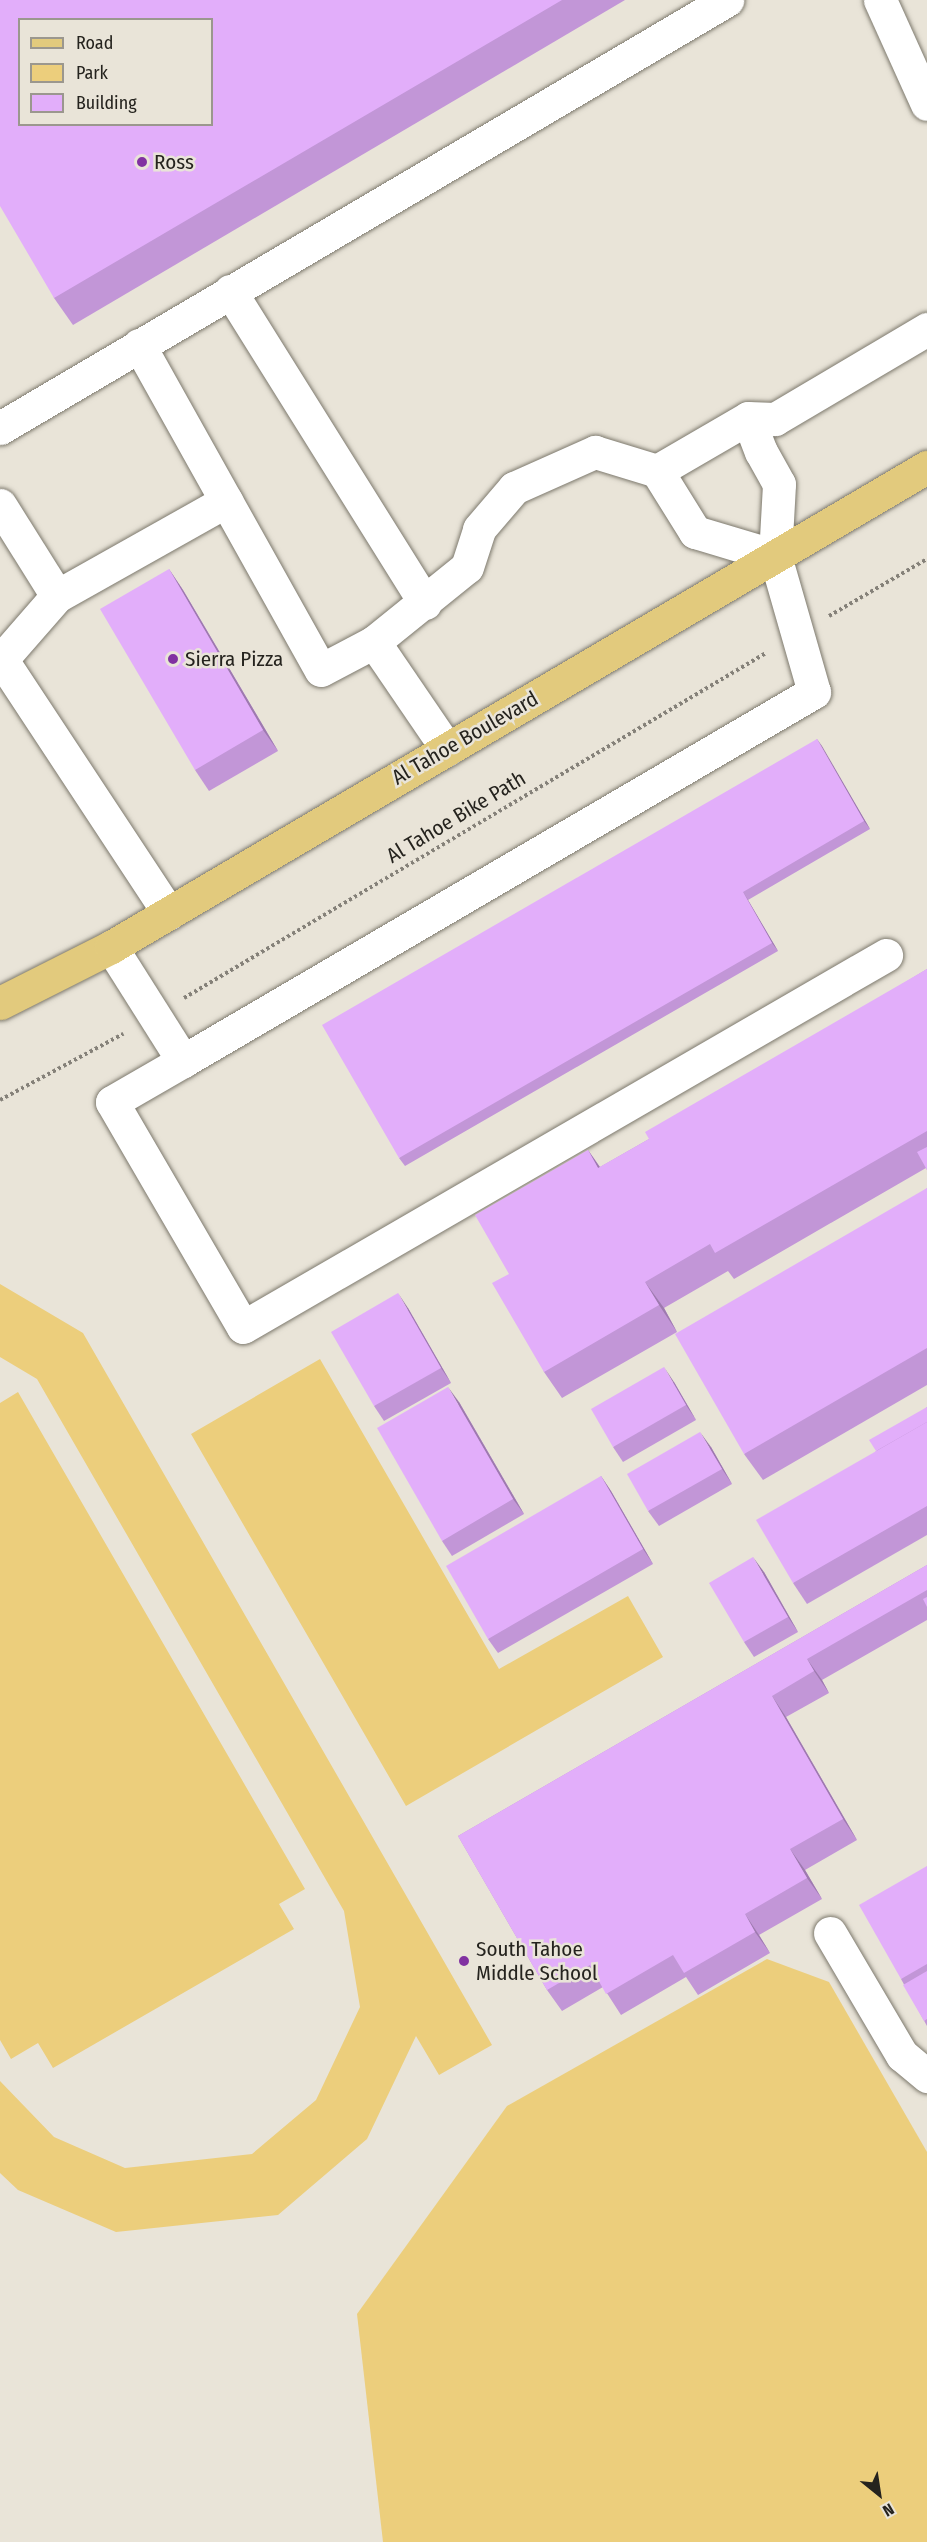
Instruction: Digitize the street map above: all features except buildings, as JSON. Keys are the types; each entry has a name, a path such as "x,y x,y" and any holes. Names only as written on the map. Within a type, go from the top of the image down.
{"main road":[{"name":"Al Tahoe Boulevard","path":"0,1003 111,947 927,467"}],"lane":[{"path":"0,428 727,0"},
{"path":"880,0 927,104"},
{"path":"230,291 425,603"},
{"path":"657,471 747,418 775,419 927,329"},
{"path":"139,345 321,670 374,642 467,567 478,529 514,488 596,452 657,471 695,532 775,556"},
{"path":"747,418 780,484 775,556 814,692 112,1102 243,1327 886,955"},
{"path":"169,913 1,658 57,596 226,501"},
{"path":"0,505 57,596"},
{"path":"374,642 447,749"},
{"path":"111,947 183,1061"},
{"path":"830,1934 902,2055 927,2076"}],"path":[{"name":"Al Tahoe Bike Path","path":"0,1100 154,1016 927,558"}],"green space":[{"path":"0,1284 83,1333 492,2045 439,2075 416,2036 367,2139 278,2215 116,2232 18,2190 0,2173 0,2081 54,2137 125,2168 252,2154 316,2100 360,2007 344,1911 37,1379 0,1357"},
{"path":"320,1359 499,1669 628,1596 663,1657 406,1806 191,1434"},
{"path":"18,1392 305,1889 279,1904 294,1929 53,2068 38,2043 11,2059 0,2040 0,1403"},
{"path":"767,1959 829,1982 927,2152 927,2542 383,2542 357,2314 507,2106"}],"place":[{"name":"Ross","path":"142,162"},
{"name":"Sierra Pizza","path":"173,659"},
{"name":"South Tahoe Middle School","path":"464,1961"}]}
